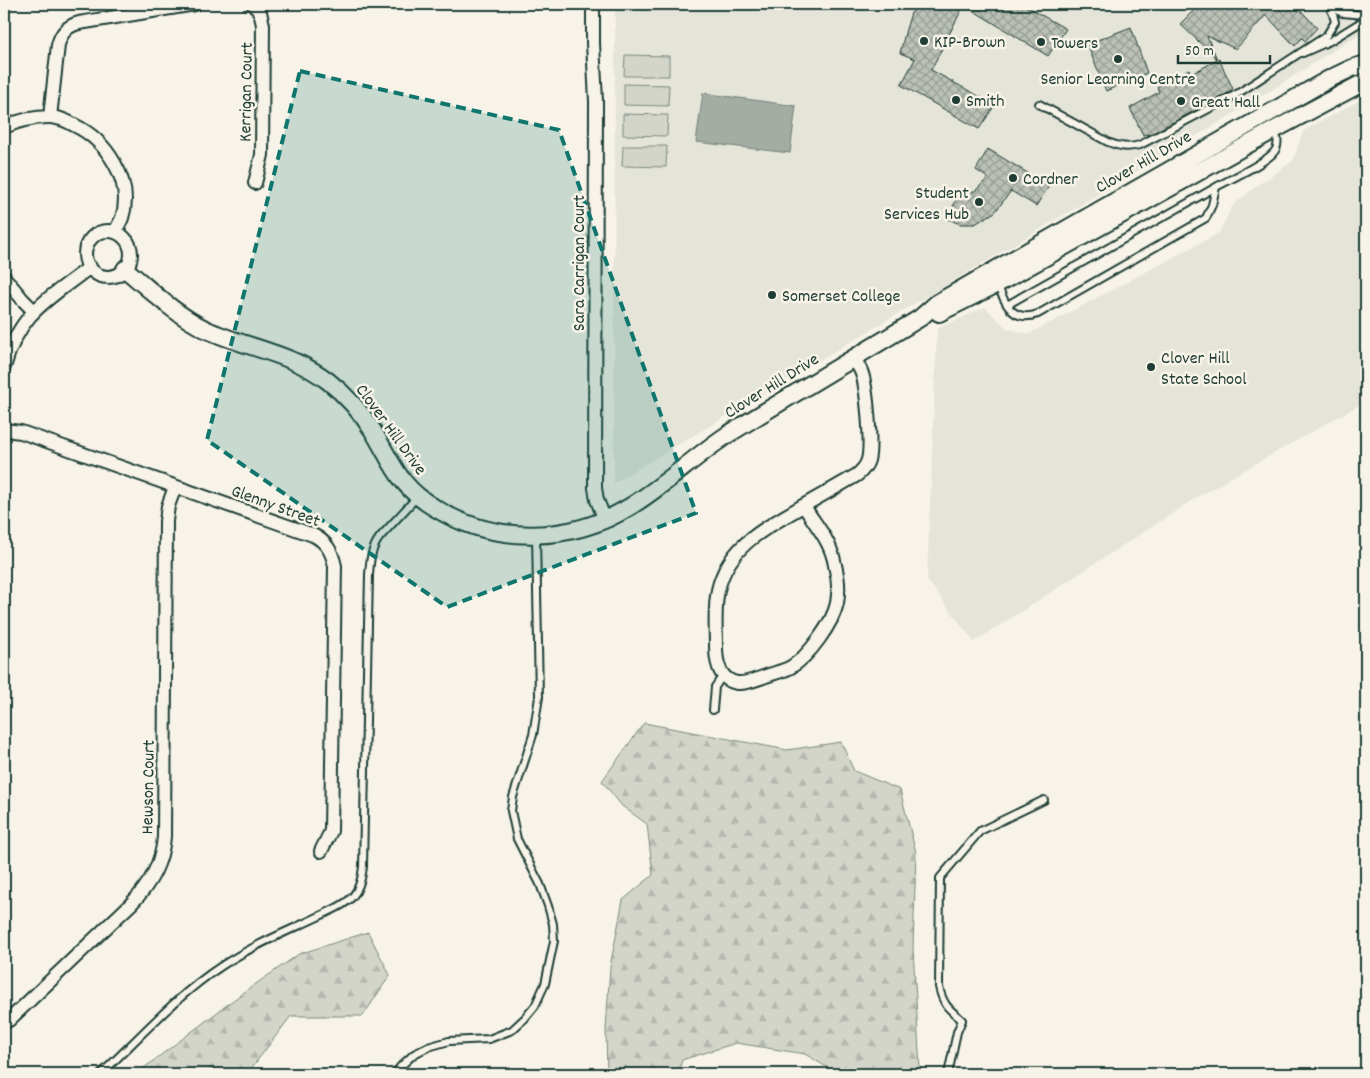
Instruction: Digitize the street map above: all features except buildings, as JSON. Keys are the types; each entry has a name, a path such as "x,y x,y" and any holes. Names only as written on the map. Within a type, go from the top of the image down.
{"street":[{"path":"50,117 58,45 62,34 70,27 79,23 195,4"},
{"name":"Kerrigan Court","path":"253,4 260,12 263,26 262,155 255,183"},
{"name":"Sara Carrigan Court","path":"593,4 596,101 595,488 597,500 605,520"},
{"name":"Clover Hill Drive","path":"125,269 162,302 186,319 226,337 289,358 328,381 359,412 373,431 400,478 418,496 443,513 477,528 514,534 536,535 578,530 605,520 632,506 726,436 920,318 936,303 1252,122 1330,79 1352,68 1366,64"},
{"name":"Clover Hill Drive","path":"920,318 941,312 997,284 1366,81"},
{"path":"4,127 21,120 50,117 65,121 89,134 99,142 112,159 124,192 122,218 115,232"},
{"path":"101,232 115,232 127,241 131,255 125,269 120,273 108,276 101,275 90,268 85,254 90,240 101,232"},
{"path":"4,367 16,335 34,311 47,299 90,268"},
{"path":"4,277 34,311"},
{"path":"804,506 828,541 835,564 838,584 837,603 830,622 818,639 791,667 737,683 724,675 717,663 716,626 718,592 724,574 734,555 749,540 804,506 862,471 868,461 869,447 866,390 861,372 854,358"},
{"name":"Glenny Street","path":"4,430 21,432 313,535 322,539 329,547 335,566 331,832 321,851"},
{"name":"Hewson Court","path":"4,1022 9,1020 136,899 149,883 160,862 164,837 166,521 174,487"}],"lane":[{"path":"1328,5 1342,13 1366,17"},
{"path":"1040,104 1120,147 1129,147 1153,139 1237,94 1326,36 1335,22 1334,14 1328,5"},
{"path":"1300,54 1322,45 1356,26 1366,17"},
{"path":"1007,305 1216,186 1270,158 1277,148 1277,136 1274,130 1266,125 1252,122"},
{"path":"998,267 997,284 1007,305 1021,317 1038,314 1206,218 1212,205 1216,186"},
{"path":"101,1074 178,1000 221,966 255,946 347,903 358,889 362,880 363,867 366,674 371,553 380,537 418,496"},
{"path":"394,1074 414,1054 428,1046 449,1040 489,1039 512,1030 535,1006 545,984 554,941 553,924 540,884 517,839 511,810 512,797 533,735 539,697 536,535"},
{"path":"713,710 715,687 724,675"},
{"path":"948,1074 957,1032 962,1020 948,1009 942,999 939,987 940,878 980,831 1044,800"}],"highlighted area":[{"path":"300,71 559,130 696,513 447,607 207,440"}],"shaded area":[{"name":"Somerset College","path":"615,4 1366,4 1366,31 1243,108 614,483"},
{"path":"703,93 796,106 790,153 696,142"},
{"name":"Clover Hill State School","path":"1366,97 1366,401 1199,496 974,642 927,580 937,329 985,307 1006,328 1029,334 1219,233 1233,205 1293,161 1303,131"}],"green space":[{"path":"625,55 669,56 669,76 624,76"},
{"path":"624,84 669,85 668,106 624,105"},
{"path":"623,114 668,115 667,136 623,135"},
{"path":"623,146 667,146 666,167 622,166"},
{"path":"644,723 787,750 841,742 854,771 900,790 916,853 913,948 919,1074 838,1074 805,1054 736,1043 682,1060 678,1074 607,1074 606,1029 610,967 623,900 653,875 647,824 622,806 602,781"},
{"path":"368,932 390,975 363,1016 291,1016 247,1074 136,1074 240,995 299,954"}],"place":[{"name":"KIP-Brown","path":"924,41"},
{"name":"Towers","path":"1041,42"},
{"name":"Senior Learning Centre","path":"1118,59"},
{"name":"Smith","path":"956,100"},
{"name":"Great Hall","path":"1181,101"},
{"name":"Cordner","path":"1013,178"},
{"name":"Student Services Hub","path":"979,202"},
{"name":"Somerset College","path":"772,295"},
{"name":"Clover Hill State School","path":"1151,367"}]}
